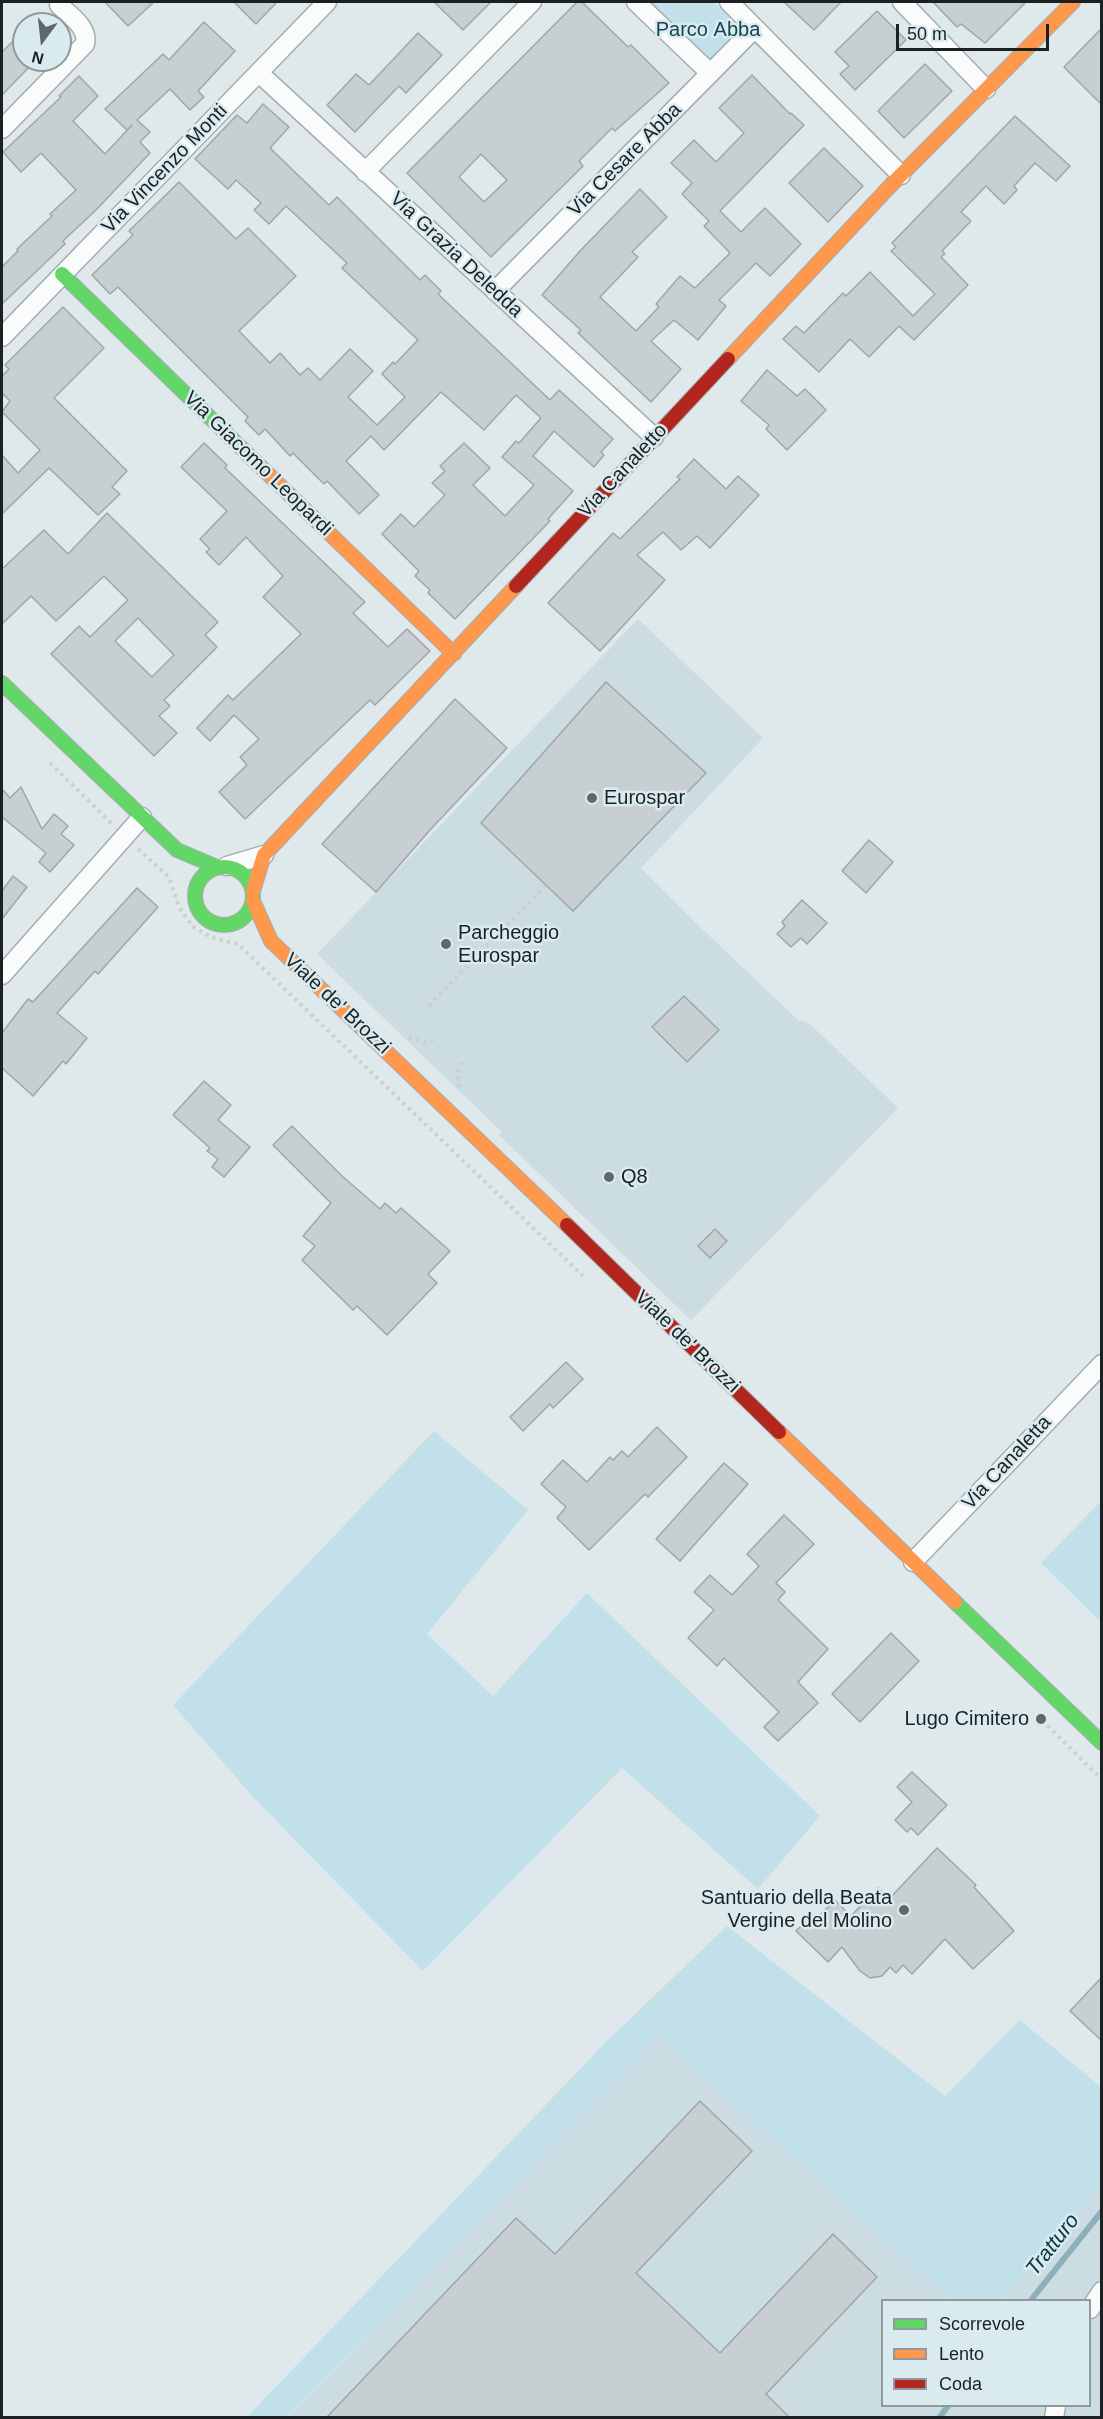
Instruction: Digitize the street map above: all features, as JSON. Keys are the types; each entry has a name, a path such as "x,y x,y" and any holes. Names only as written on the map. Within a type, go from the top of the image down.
{"street":[{"name":"Via Vincenzo Monti","path":"2,337 327,2"},
{"path":"365,172 532,2"},
{"path":"636,2 710,74"},
{"path":"729,2 901,175"},
{"path":"902,2 986,89"},
{"name":"Via Canaletto","path":"253,896 264,855 901,175 1072,2"},
{"path":"2,129 85,44 86,35 82,28 58,5"},
{"name":"Via Cesare Abba","path":"495,291 755,28"},
{"name":"Via Grazia Deledda","path":"259,73 654,437"},
{"name":"Via Giacomo Leopardi","path":"62,274 454,654"},
{"name":"Viale de' Brozzi","path":"2,683 177,850 244,874 271,941"},
{"path":"2,975 142,817"},
{"name":"Viale de' Brozzi","path":"177,850 195,896 196,905 201,913 217,924 271,941 428,1090 1101,1743"},
{"path":"195,896 201,878 222,867 264,855"},
{"path":"226,925 243,918 250,910 253,896"},
{"name":"Via Canaletta","path":"913,1563 1101,1364"},
{"path":"1091,2306 1101,2291"}],"path":[{"path":"49,762 169,877 179,907 193,927 213,938 238,944 584,1276"},
{"path":"429,1006 545,885"},
{"path":"1036,1714 1101,1780"}],"shaded area":[{"path":"638,619 763,738 641,868 798,1020 809,1023 898,1108 691,1320 499,1135 502,1132 317,954"},
{"path":"658,2035 952,2299 881,2299 881,2407 1091,2407 1091,2299 1003,2299 1101,2184 1101,2417 288,2418"}],"green space":[{"name":"Parco Abba","path":"644,2 713,2 742,30 709,66"},
{"path":"434,1431 528,1510 427,1634 493,1696 587,1593 820,1816 758,1889 622,1768 423,1971 255,1799 173,1705"},
{"path":"1101,1501 1101,1622 1041,1563"},
{"path":"727,1926 945,2096 1020,2020 1101,2087 1101,2184 1003,2299 952,2299 658,2036 288,2417 247,2417 606,2042"}],"building":[{"path":"105,2 154,2 128,26"},
{"path":"234,2 277,2 256,24"},
{"path":"434,2 491,2 463,30"},
{"path":"577,2 582,2 628,47 631,45 669,83 615,131 612,128 579,161 583,166 491,257 407,173","holes":["481,154 507,180 484,202 459,177"]},
{"path":"784,2 841,2 814,30"},
{"path":"933,2 1026,2 985,43 961,24 957,27"},
{"path":"877,11 906,40 855,90 840,74 849,66 835,52"},
{"path":"204,22 235,51 198,91 204,97 190,110 170,89 137,120 150,132 140,142 150,153 63,241 65,244 2,304 2,267 18,251 17,249 52,216 50,214 76,190 41,153 21,172 3,152 61,97 59,96 79,76 98,96 73,121 105,154 132,125 127,130 105,109 163,54 169,60"},
{"path":"1101,29 1101,104 1064,67"},
{"path":"418,33 442,55 406,93 399,86 355,132 327,105 356,74 369,85"},
{"path":"12,42 12,72 24,72 2,95 2,52"},
{"path":"925,64 952,91 904,138 878,111"},
{"path":"752,75 804,125 720,211 741,232 765,208 801,244 770,276 756,263 719,300 726,306 698,340 674,320 651,341 681,369 651,402 578,333 581,330 542,295 580,251 640,189 667,217 632,252 638,257 600,297 636,331 659,307 656,304 680,276 695,288 730,253 704,226 709,221 682,194 692,183 671,163 694,140 716,162 744,133 719,108"},
{"path":"263,104 289,127 270,148 329,205 337,197 420,280 425,275 441,291 438,294 550,400 559,390 613,439 601,452 604,455 594,467 554,431 533,456 573,491 548,519 550,521 455,619 428,593 430,590 415,576 419,571 382,534 401,514 414,527 445,495 432,483 445,471 440,466 464,443 490,468 473,485 505,516 534,485 502,457 516,441 519,443 541,418 516,395 484,430 441,392 384,450 371,436 346,461 379,495 359,514 327,481 324,484 293,453 290,456 265,429 259,435 245,421 248,417 118,287 110,294 92,275 133,235 129,231 179,182 236,239 248,228 296,276 239,331 270,363 280,353 300,375 308,368 320,380 350,349 373,371 348,397 377,425 405,397 382,374 418,340 342,268 347,263 286,206 269,224 254,210 261,203 236,180 228,189 195,159 237,115 247,123"},
{"path":"1015,116 1070,166 1056,181 1035,163 1014,186 1017,190 1004,204 986,186 961,212 971,221 942,251 945,254 941,257 968,285 914,340 899,326 869,357 850,339 819,372 783,339 796,326 804,333 843,293 846,296 870,272 913,316 935,294 891,251 896,247 892,243"},
{"path":"824,148 863,186 828,222 789,183"},
{"path":"63,307 104,348 54,398 127,471 112,487 120,494 98,515 49,468 2,514 2,455 18,473 40,450 2,412 10,401 2,393 2,376 9,369 5,365"},
{"path":"767,370 797,396 805,389 826,410 787,450 766,429 769,425 741,401"},
{"path":"204,443 227,465 225,468 365,602 353,613 388,647 407,629 430,651 375,705 370,700 245,819 219,792 247,765 240,757 259,739 234,715 210,741 197,728 228,695 233,700 301,634 263,597 283,576 246,537 219,565 206,552 210,549 200,539 227,511 181,467"},
{"path":"694,459 726,489 738,476 759,495 710,548 697,536 681,550 663,532 637,555 665,580 600,651 548,603 613,533 620,539 680,479 677,477"},
{"path":"107,513 218,622 205,635 217,647 164,700 170,706 159,716 177,733 154,756 51,654 79,626 90,637 128,600 104,576 56,621 31,596 2,624 2,569 44,530 68,554","holes":["138,618 174,655 152,677 115,641"]},
{"path":"606,682 706,773 573,911 481,823"},
{"path":"455,699 507,748 376,892 322,844"},
{"path":"21,787 42,829 54,814 68,826 61,834 74,845 50,872 39,862 46,853 2,817 2,789 10,798"},
{"path":"869,840 893,862 866,893 842,871"},
{"path":"13,876 27,887 2,919 2,891"},
{"path":"137,888 158,907 98,974 95,971 57,1013 87,1038 66,1064 63,1061 33,1096 2,1068 2,1033 28,999 33,1002"},
{"path":"802,900 827,923 807,944 801,938 791,947 777,934 785,926 782,922"},
{"path":"684,996 719,1030 687,1062 652,1027"},
{"path":"204,1081 231,1105 218,1120 250,1147 224,1177 212,1167 218,1159 207,1151 210,1148 173,1115"},
{"path":"292,1126 342,1176 380,1209 385,1203 396,1213 401,1208 450,1251 428,1274 437,1283 387,1335 357,1306 353,1310 302,1260 315,1246 303,1236 331,1203 273,1145"},
{"path":"715,1229 727,1241 710,1258 698,1246"},
{"path":"566,1362 583,1379 553,1408 550,1404 523,1431 510,1417"},
{"path":"657,1427 687,1457 648,1497 645,1494 589,1550 557,1518 566,1507 541,1484 563,1460 587,1482 610,1457 613,1460 622,1451 628,1457"},
{"path":"724,1463 748,1484 680,1561 656,1539"},
{"path":"784,1515 814,1544 776,1583 785,1592 778,1600 828,1649 798,1682 818,1703 778,1741 764,1727 779,1712 724,1658 717,1666 688,1638 714,1610 694,1592 710,1575 732,1595 759,1566 747,1554"},
{"path":"891,1633 919,1661 860,1722 832,1694"},
{"path":"912,1772 947,1805 918,1835 911,1828 907,1832 895,1820 912,1802 897,1787"},
{"name":"Santuario della Beata Vergine del Molino","path":"937,1848 976,1885 974,1887 1014,1931 973,1969 945,1939 912,1974 903,1965 896,1973 890,1967 882,1976 870,1978 860,1971 842,1947 828,1962 796,1931 812,1915 816,1919 835,1900 851,1916 878,1888 890,1898"},
{"path":"1101,1978 1101,2040 1070,2011"},
{"path":"700,2101 752,2151 636,2273 720,2353 833,2234 877,2277 766,2394 790,2418 326,2418 516,2218 555,2254"}],"waterway":[{"name":"Tratturo","path":"1032,2299 1102,2211"},
{"name":"Tratturo","path":"939,2418 947,2407"}],"traffic: fast":[{"path":"62,274 264,470"},
{"path":"2,683 177,850 217,867"},
{"path":"224,867 235,869 248,880 253,896 251,907 240,920 224,925 213,923 200,912 195,896 197,885 208,872 224,867"},
{"path":"955,1602 1102,1743"}],"traffic: slow":[{"path":"728,359 892,184 1073,2"},
{"path":"264,470 454,654"},
{"path":"253,891 264,855 516,586"},
{"path":"253,901 271,941 567,1225"},
{"path":"779,1432 955,1602"}],"traffic: jam":[{"path":"516,586 728,359"},
{"path":"567,1225 779,1432"}],"place":[{"name":"Eurospar","path":"592,798"},
{"name":"Parcheggio Eurospar","path":"446,944"},
{"name":"Q8","path":"609,1177"},
{"name":"Lugo Cimitero","path":"1041,1719"},
{"name":"Santuario della Beata Vergine del Molino","path":"904,1910"}]}
